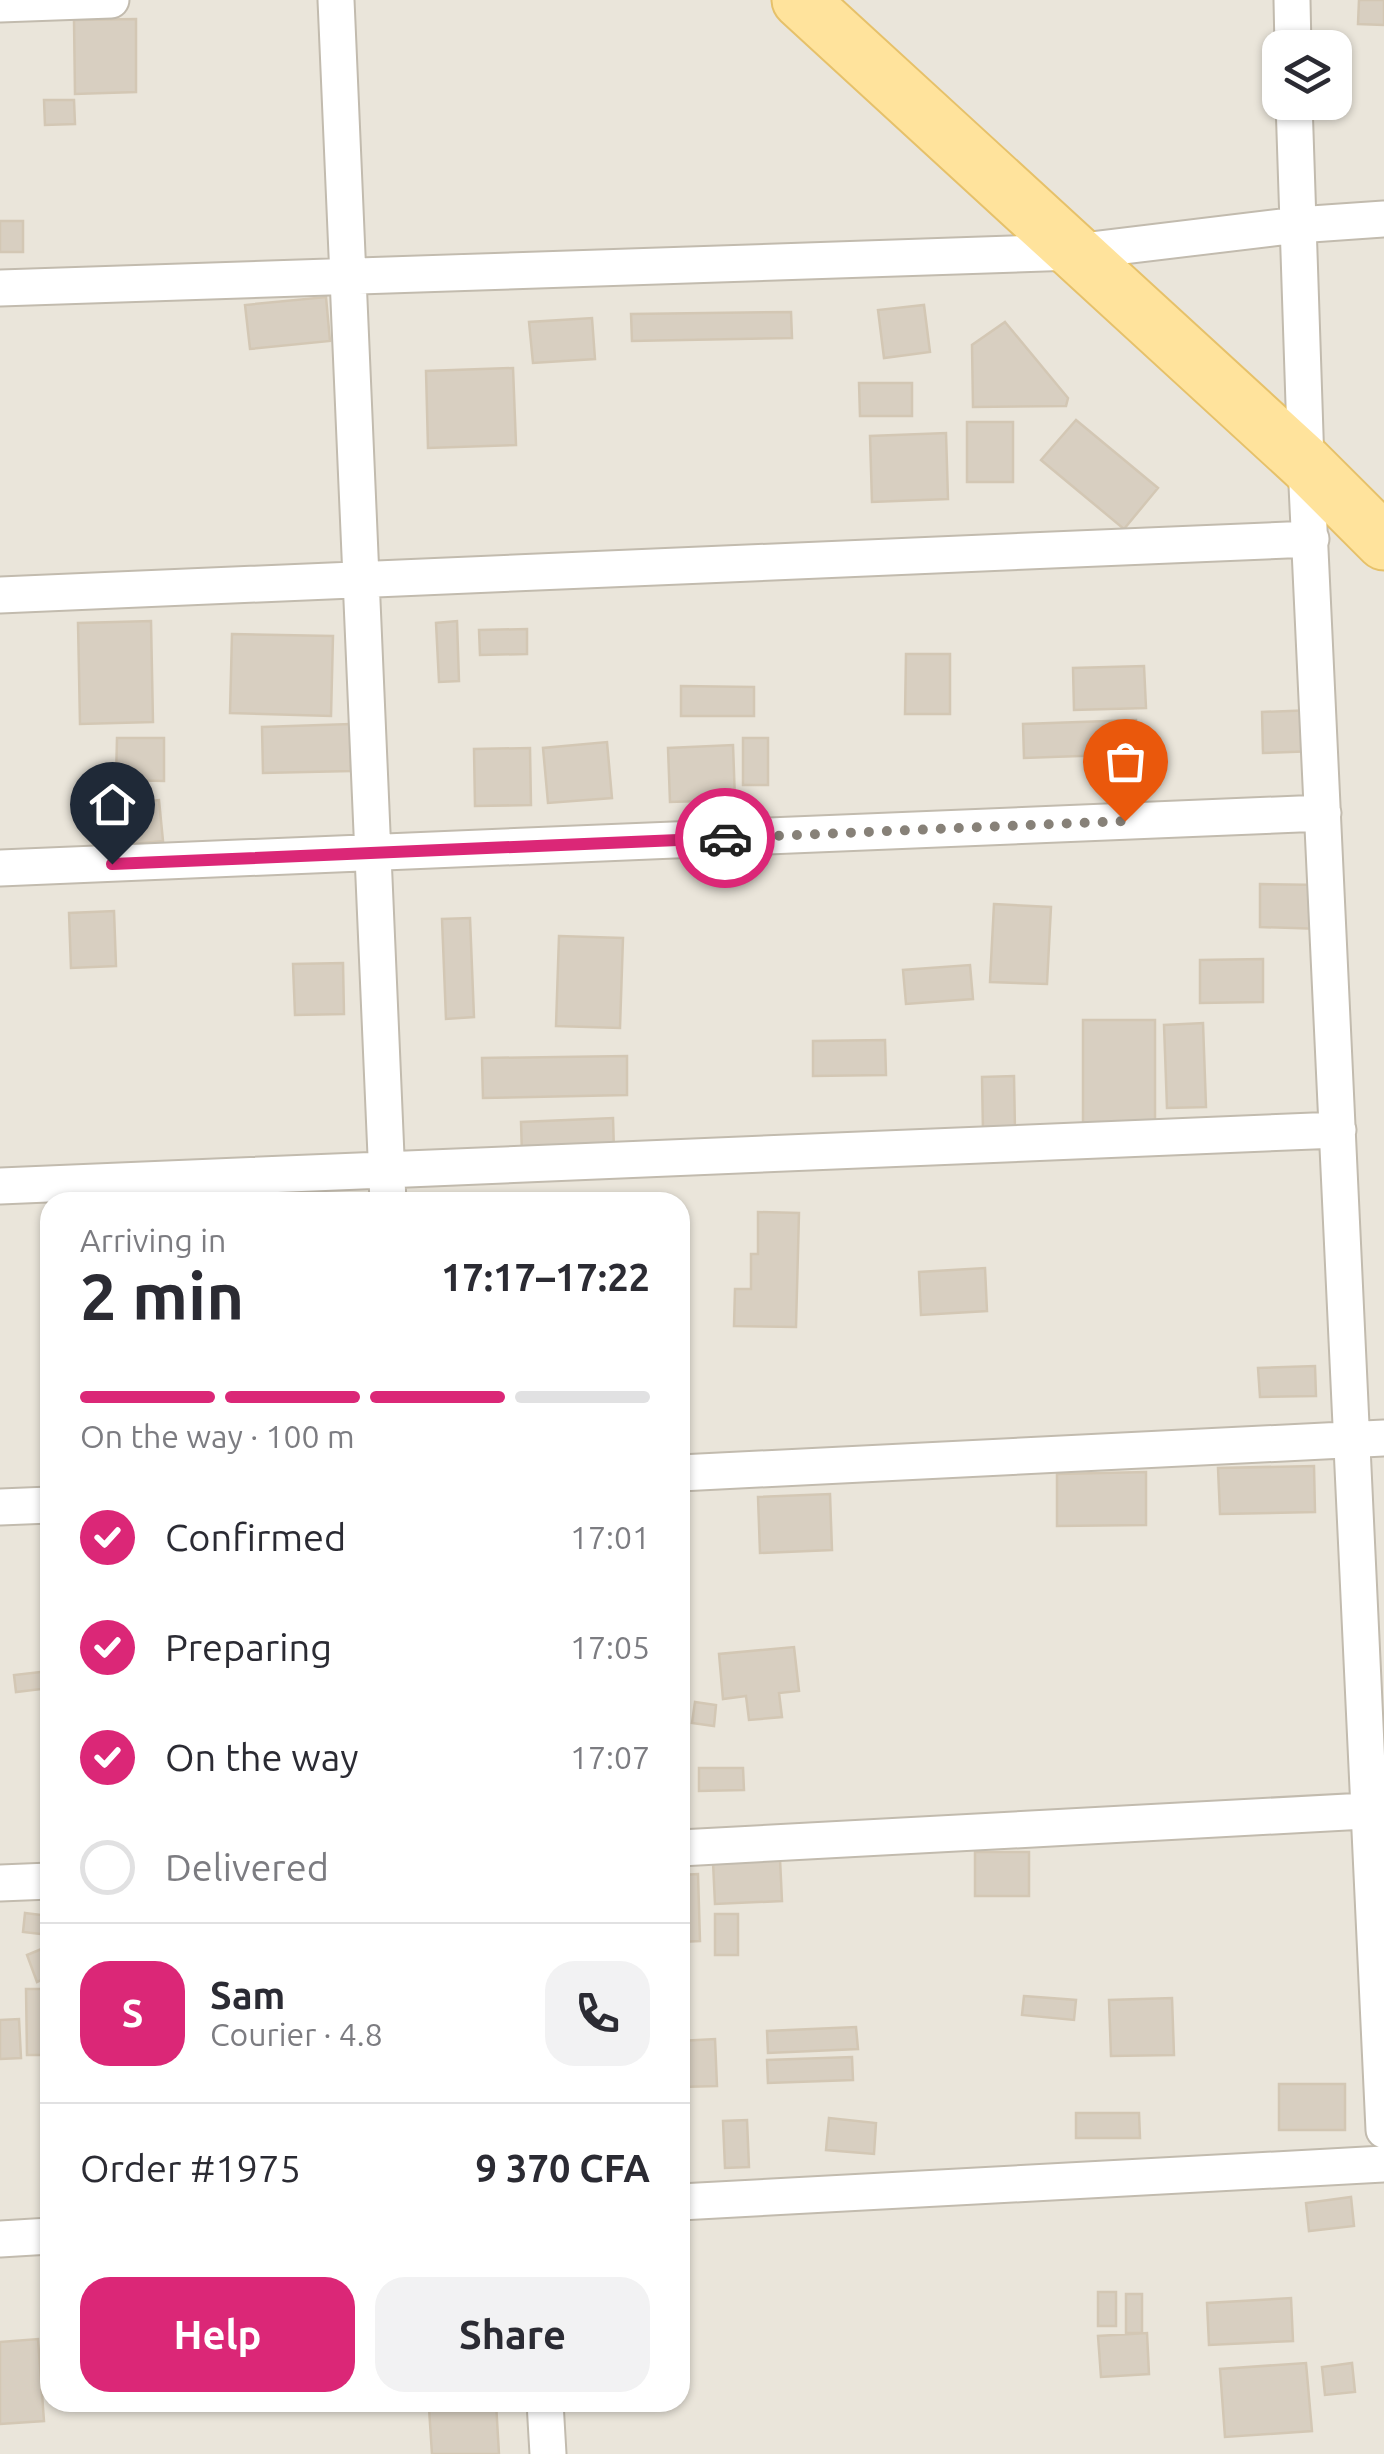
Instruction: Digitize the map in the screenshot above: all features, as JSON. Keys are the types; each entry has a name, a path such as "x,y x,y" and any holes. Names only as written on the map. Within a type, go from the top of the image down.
{"main road":[{"path":"821,5 1074,252 1378,530"}],"street":[{"path":"0,4 111,0"},
{"path":"336,0 387,1186"},
{"path":"1292,0 1293,30"},
{"path":"1294,120 1306,464 1338,1130 1368,1439 1384,2130"},
{"path":"0,288 1074,252 1297,224 1384,219"},
{"path":"0,595 1311,539"},
{"path":"0,868 1323,813"},
{"path":"0,1186 387,1186 1338,1130"},
{"path":"690,1473 1368,1439"},
{"path":"0,1507 40,1505"},
{"path":"690,1847 1377,1810"},
{"path":"0,1883 40,1881"},
{"path":"690,2201 1384,2164"},
{"path":"0,2239 40,2237"},
{"path":"546,2412 548,2454"}],"shaded area":[{"path":"0,0 1384,0 1384,2454 0,2454"}],"building":[{"path":"1359,0 1384,0 1384,25 1358,24"},
{"path":"136,19 136,92 75,94 74,20"},
{"path":"44,100 74,100 75,124 45,125"},
{"path":"0,221 23,221 23,252 0,252"},
{"path":"326,297 330,341 250,349 245,305"},
{"path":"924,305 930,352 884,358 878,310"},
{"path":"791,312 792,338 632,341 631,314"},
{"path":"592,318 595,359 533,363 529,322"},
{"path":"1005,322 1068,398 1066,406 973,407 972,345"},
{"path":"513,368 516,445 428,448 426,371"},
{"path":"859,383 912,383 912,416 860,416"},
{"path":"1076,420 1158,488 1124,529 1041,460"},
{"path":"967,422 1013,422 1013,482 967,482"},
{"path":"946,433 948,499 872,502 870,436"},
{"path":"151,621 153,722 80,724 78,623"},
{"path":"457,621 459,681 439,682 436,623"},
{"path":"527,629 527,654 480,655 479,630"},
{"path":"232,634 333,636 331,716 230,713"},
{"path":"906,654 950,654 950,714 905,714"},
{"path":"1144,666 1146,708 1074,710 1073,668"},
{"path":"681,686 754,687 754,716 681,716"},
{"path":"1314,710 1316,751 1263,753 1262,712"},
{"path":"1136,720 1137,754 1024,758 1023,724"},
{"path":"350,724 351,771 263,773 262,727"},
{"path":"117,738 164,738 164,781 116,780"},
{"path":"743,738 768,738 768,785 743,785"},
{"path":"607,742 612,798 548,803 543,748"},
{"path":"733,745 735,800 670,802 668,748"},
{"path":"530,748 531,805 475,806 474,749"},
{"path":"159,800 163,841 112,846 108,805"},
{"path":"1260,884 1323,885 1322,929 1260,927"},
{"path":"994,904 1051,907 1047,984 990,982"},
{"path":"114,911 116,966 71,968 69,913"},
{"path":"470,918 474,1017 446,1019 442,919"},
{"path":"559,936 623,938 620,1028 556,1026"},
{"path":"1263,959 1263,1002 1200,1003 1200,960"},
{"path":"343,963 344,1014 295,1015 293,964"},
{"path":"970,965 973,999 906,1004 903,970"},
{"path":"1083,1020 1155,1020 1155,1130 1083,1130"},
{"path":"1203,1023 1206,1107 1167,1108 1164,1025"},
{"path":"885,1040 886,1075 813,1076 813,1041"},
{"path":"627,1056 627,1095 483,1098 482,1058"},
{"path":"1014,1076 1015,1131 983,1132 982,1077"},
{"path":"613,1118 614,1151 522,1155 521,1122"},
{"path":"758,1212 799,1213 796,1327 734,1326 735,1289 751,1289 751,1254 758,1254"},
{"path":"985,1268 987,1311 921,1315 919,1272"},
{"path":"1315,1366 1316,1396 1260,1397 1258,1368"},
{"path":"1314,1466 1315,1512 1220,1514 1218,1468"},
{"path":"1146,1472 1146,1525 1057,1526 1057,1474"},
{"path":"830,1494 832,1550 760,1553 758,1497"},
{"path":"794,1647 799,1691 779,1693 782,1717 749,1720 746,1696 723,1699 719,1654"},
{"path":"40,1672 40,1689 16,1692 14,1675"},
{"path":"695,1702 716,1705 714,1726 692,1723"},
{"path":"699,1768 743,1768 744,1790 699,1791"},
{"path":"975,1852 1029,1852 1029,1896 975,1896"},
{"path":"780,1859 782,1901 715,1904 713,1862"},
{"path":"690,1874 698,1874 700,1941 690,1942"},
{"path":"25,1913 40,1915 40,1934 23,1932"},
{"path":"715,1914 738,1914 738,1955 715,1955"},
{"path":"40,1950 37,1982 27,1955"},
{"path":"26,1989 40,1989 40,2055 27,2055"},
{"path":"1024,1996 1076,2000 1074,2020 1022,2015"},
{"path":"1172,1998 1174,2055 1111,2056 1109,2000"},
{"path":"19,2019 21,2058 0,2059 0,2020"},
{"path":"856,2027 858,2049 768,2053 767,2031"},
{"path":"715,2039 717,2086 690,2087 690,2040"},
{"path":"852,2057 853,2080 768,2083 767,2060"},
{"path":"1279,2084 1345,2084 1345,2130 1279,2130"},
{"path":"1076,2113 1139,2113 1140,2138 1076,2138"},
{"path":"829,2118 876,2123 874,2154 826,2150"},
{"path":"747,2120 749,2167 725,2168 723,2121"},
{"path":"1351,2197 1354,2226 1309,2231 1306,2203"},
{"path":"1098,2292 1116,2292 1116,2326 1098,2326"},
{"path":"1126,2294 1142,2294 1142,2333 1126,2333"},
{"path":"1291,2298 1293,2341 1209,2345 1207,2303"},
{"path":"1147,2333 1149,2374 1101,2377 1098,2336"},
{"path":"38,2339 40,2412 43,2412 44,2421 0,2424 0,2342"},
{"path":"1306,2363 1312,2431 1225,2437 1220,2369"},
{"path":"1352,2363 1355,2392 1325,2395 1322,2367"},
{"path":"429,2412 497,2412 499,2454 432,2454"}],"way so far":[{"path":"725,838 1125,821"}],"route":[{"path":"112,864 725,838"}]}
